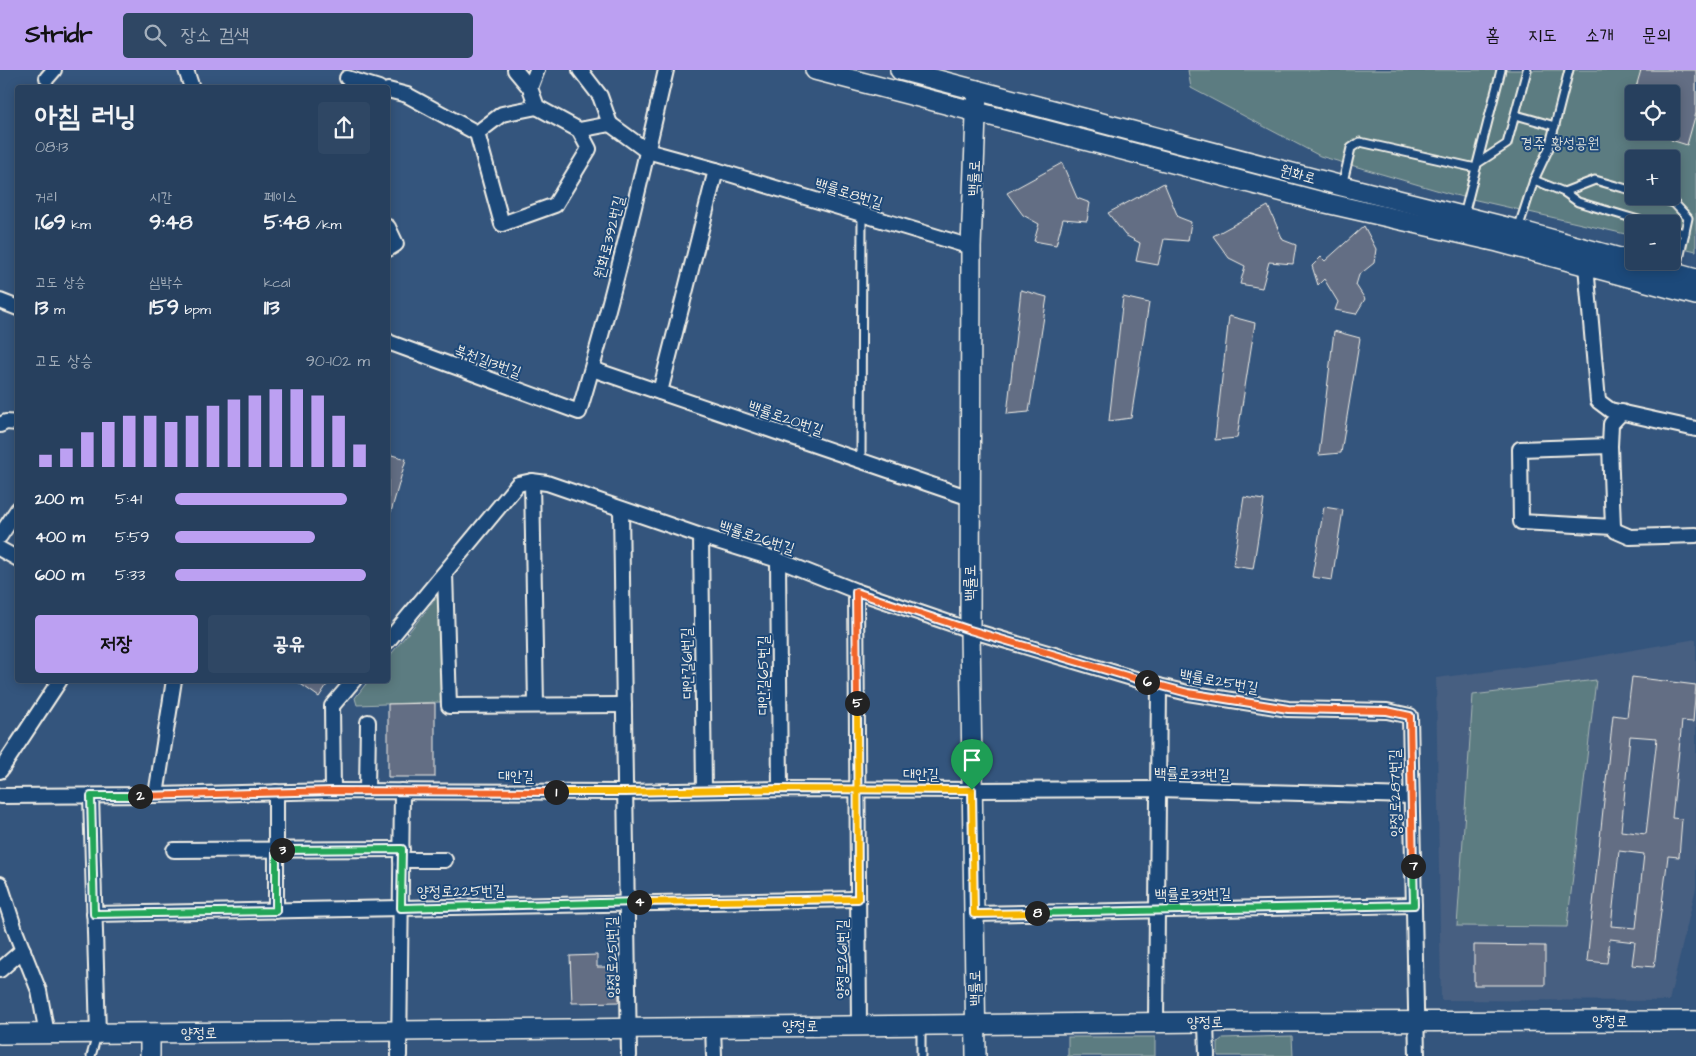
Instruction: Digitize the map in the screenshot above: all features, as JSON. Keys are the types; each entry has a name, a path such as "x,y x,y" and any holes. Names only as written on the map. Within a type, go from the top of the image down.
{"street":[{"path":"186,70 191,85"},
{"path":"515,70 530,88 536,107"},
{"path":"530,88 537,70"},
{"path":"580,70 600,96 610,124 647,151"},
{"name":"원화로392번길","path":"579,412 592,370 666,70"},
{"name":"원화로","path":"815,70 1326,203 1498,242 1696,295"},
{"name":"원화로","path":"900,70 1342,186 1518,230 1696,279"},
{"path":"348,79 369,85"},
{"name":"백률로","path":"976,1056 970,498 971,248 977,90"},
{"path":"390,91 407,95 477,133 502,224 555,206 589,150 579,130 536,107 502,114 477,133"},
{"path":"579,130 610,124"},
{"name":"백률로8번길","path":"647,151 716,170 971,248"},
{"path":"660,392 716,170"},
{"path":"390,231 396,244 390,248"},
{"path":"1586,266 1598,401 1610,410 1696,429"},
{"path":"0,302 15,307"},
{"name":"북천길13번길","path":"390,343 579,412"},
{"name":"백률로20번길","path":"592,370 970,498"},
{"path":"1613,528 1610,424 1622,412"},
{"path":"0,425 6,422 15,423"},
{"path":"1610,446 1520,448 1521,522 1613,528 1630,537 1696,535"},
{"path":"390,639 518,484 532,481 536,705"},
{"name":"백률로26번길","path":"532,481 547,483 701,536 778,560 856,592 970,630"},
{"name":"양정로251번길","path":"621,509 630,1056"},
{"path":"0,536 15,514"},
{"name":"대안길61번길","path":"701,536 704,790"},
{"path":"0,549 15,557"},
{"name":"대안길65번길","path":"778,560 780,789"},
{"path":"445,573 449,706 624,705"},
{"name":"양정로261번길","path":"856,592 859,1026"},
{"name":"백률로25번길","path":"970,630 1158,686 1188,693 1288,709 1387,711 1410,716"},
{"path":"0,771 58,683"},
{"path":"156,795 174,683"},
{"path":"333,791 332,706 351,683"},
{"path":"1156,1022 1158,686"},
{"name":"양정로287번길","path":"1410,716 1417,1056"},
{"path":"367,791 368,722"},
{"name":"백률로33번길","path":"972,790 1158,789 1411,796"},
{"name":"대안길","path":"0,796 333,791 972,790"},
{"path":"399,1056 402,791"},
{"path":"276,792 276,911"},
{"path":"91,796 98,1034"},
{"path":"174,850 276,850 402,855 445,860"},
{"path":"0,884 39,992 46,1034"},
{"name":"양정로225번길","path":"94,914 858,899"},
{"name":"백률로39번길","path":"974,914 1157,912 1414,905"},
{"path":"0,970 23,950"},
{"name":"양정로","path":"0,1034 1416,1020 1696,1021"},
{"path":"1206,1022 1207,1056"},
{"path":"713,1027 714,1056"},
{"path":"150,1034 150,1056"}],"lane":[{"path":"1463,216 1501,70"},
{"path":"1342,186 1351,148 1360,142 1477,166 1507,144 1527,70"},
{"path":"1518,230 1534,180 1549,148 1569,70"},
{"path":"1516,115 1554,126"},
{"path":"1534,180 1564,192 1578,202 1625,216"},
{"path":"1564,192 1595,180 1625,188"},
{"path":"1676,205 1688,218 1676,274"},
{"path":"860,460 862,214"},
{"path":"1680,233 1684,234"},
{"path":"921,1025 921,1056"},
{"path":"91,1056 98,1034"}],"shaded area":[{"path":"1696,639 1696,888 1669,1001 1441,1000 1436,678 1570,661"}],"green space":[{"name":"경주 황성공원","path":"1188,70 1696,70 1696,251 1680,247 1680,215 1625,215 1625,234 1450,194 1320,156 1191,88"},
{"path":"446,586 445,696 440,702 357,705 355,698 367,683 390,683 390,656"},
{"path":"1596,680 1567,927 1457,926 1473,695"},
{"path":"1292,1036 1293,1056 1218,1056 1218,1042 1223,1038"},
{"path":"1068,1037 1155,1037 1155,1056 1068,1056"}],"building":[{"path":"1641,70 1696,70 1696,113 1687,145 1671,140 1680,140 1680,85 1637,85"},
{"path":"1062,163 1077,198 1090,203 1087,221 1063,219 1056,245 1034,241 1039,224 1023,215 1007,193"},
{"path":"1164,183 1178,217 1191,222 1188,241 1164,239 1158,265 1136,261 1140,243 1125,235 1108,213"},
{"path":"1268,206 1283,240 1296,245 1293,264 1269,262 1262,288 1240,284 1245,266 1229,258 1213,236"},
{"path":"1364,226 1376,249 1374,263 1359,275 1356,285 1365,299 1356,314 1335,310 1338,302 1324,279 1318,285 1312,266 1321,257 1325,261"},
{"path":"1021,290 1047,297 1029,412 1007,414"},
{"path":"1123,297 1149,303 1131,418 1109,421"},
{"path":"1229,316 1255,323 1237,438 1215,440"},
{"path":"1334,331 1360,338 1341,453 1319,455"},
{"path":"390,455 406,459 390,512"},
{"path":"1244,497 1264,500 1253,569 1233,566"},
{"path":"1324,507 1343,510 1332,580 1312,577"},
{"path":"1632,677 1696,685 1693,722 1682,721 1672,818 1682,819 1679,857 1668,856 1654,967 1632,965 1635,942 1610,939 1607,963 1587,961 1613,715 1627,717","holes":["1630,736 1657,738 1646,834 1621,831","1619,851 1644,854 1636,928 1611,926"]},
{"path":"299,683 328,683 319,697"},
{"path":"435,703 435,777 388,777 388,704"},
{"path":"1474,945 1545,946 1545,985 1474,985"},
{"path":"597,955 597,967 618,967 619,1002 572,1003 570,956"}],"route":[{"path":"972,790 858,790 780,789 625,792 333,791 91,796 94,914 276,911 276,850 402,849 401,908 858,899 858,790 856,592 970,630 1158,686 1188,693 1288,709 1387,711 1410,716 1414,905 1157,912 974,914 972,790"}]}
